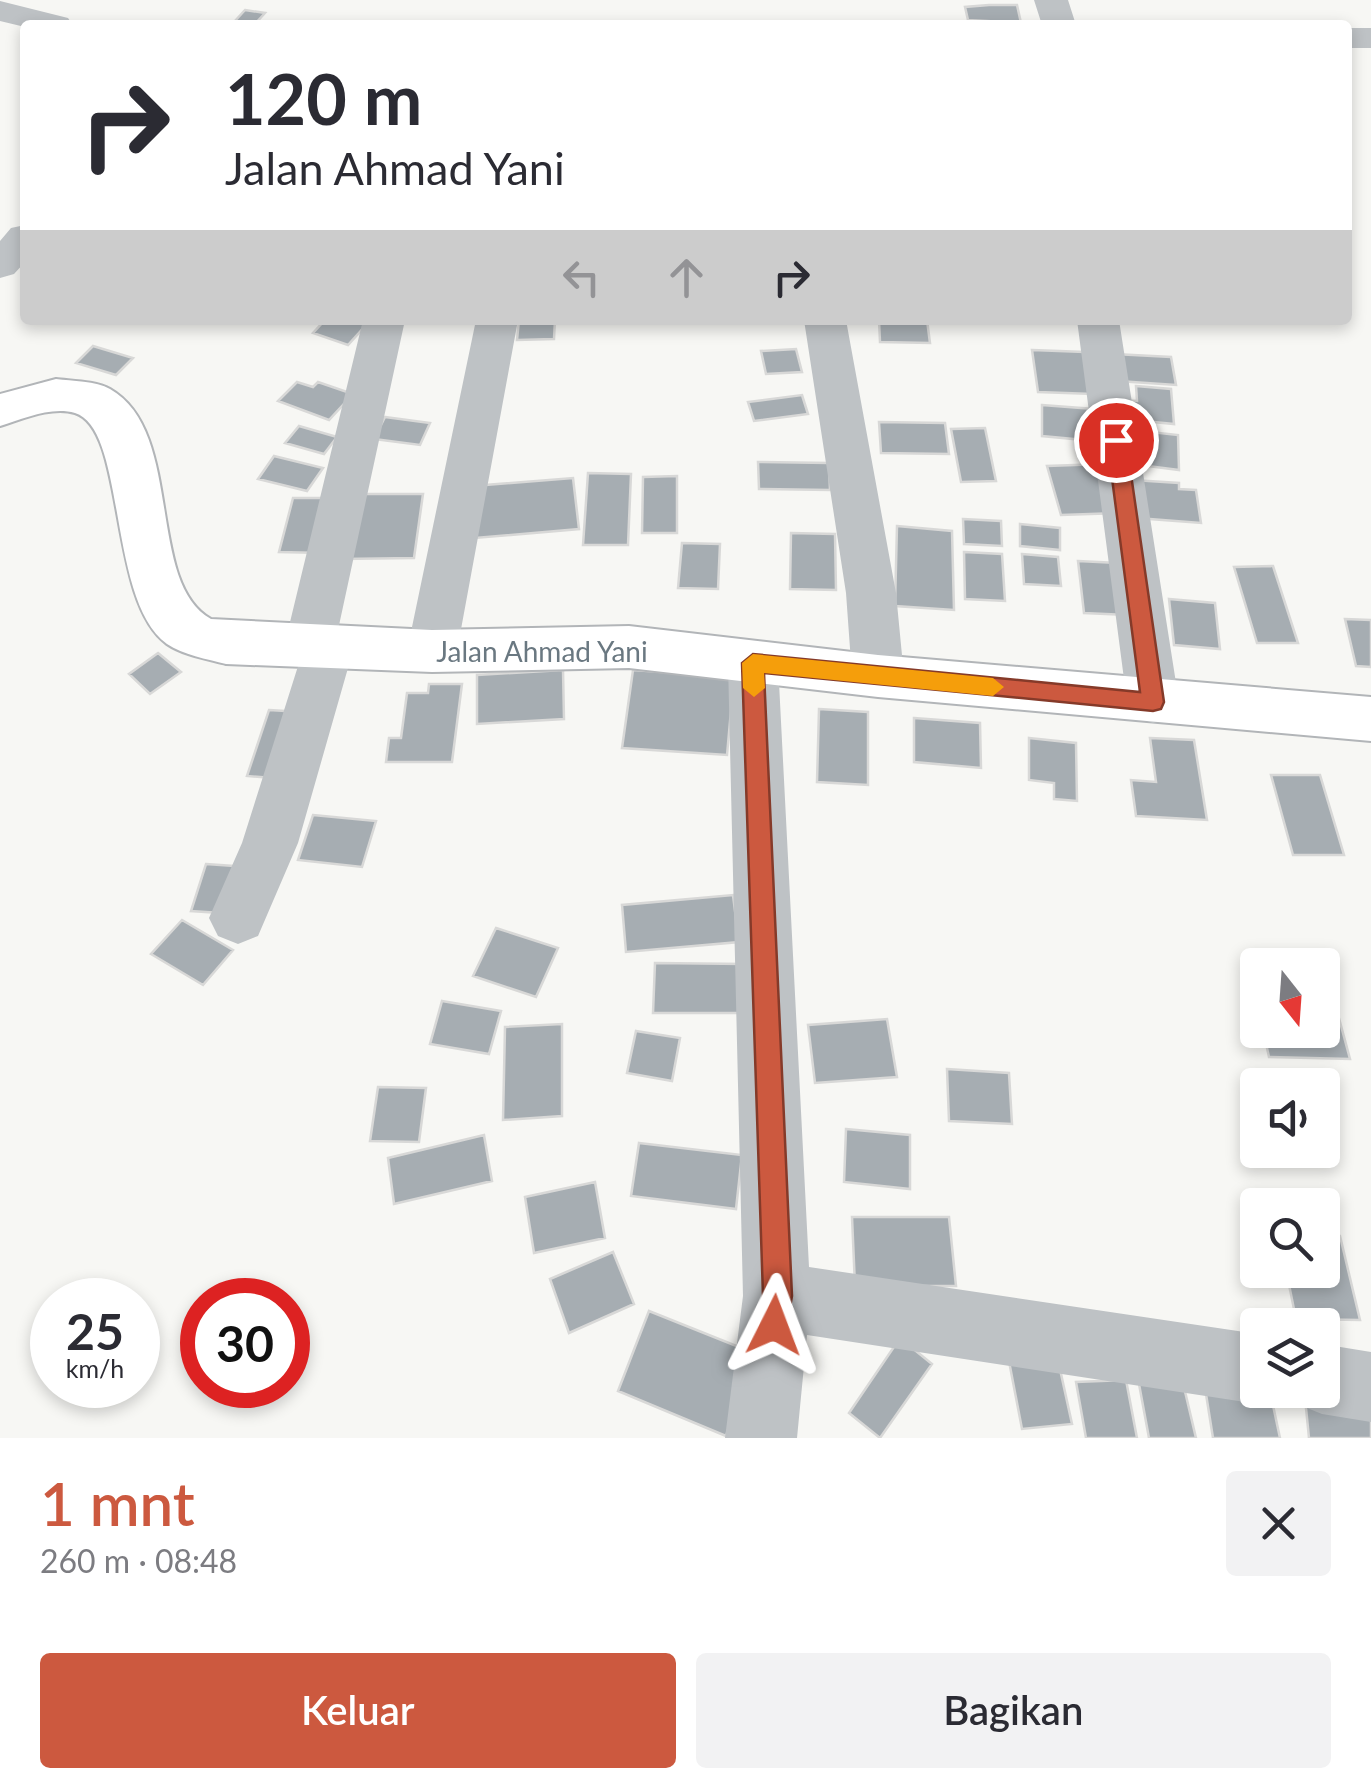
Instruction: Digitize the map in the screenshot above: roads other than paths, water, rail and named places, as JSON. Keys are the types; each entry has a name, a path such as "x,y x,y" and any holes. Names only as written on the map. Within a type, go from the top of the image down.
{"highway":[{"name":"Jalan Ahmad Yani","path":"0,410 60,391 73,392 98,404 134,457 153,576 176,622 194,636 226,644 432,651 629,646 878,676 1371,719"}],"street":[{"path":"0,11 36,20"},
{"path":"0,265 20,243"},
{"path":"238,918 270,844 319,647 383,325"},
{"path":"432,651 496,325"},
{"path":"826,325 871,593 878,676"},
{"path":"1099,325 1153,702"},
{"path":"753,663 778,1296 761,1438"},
{"path":"778,1296 1240,1366"},
{"path":"1340,1382 1371,1386"}]}
